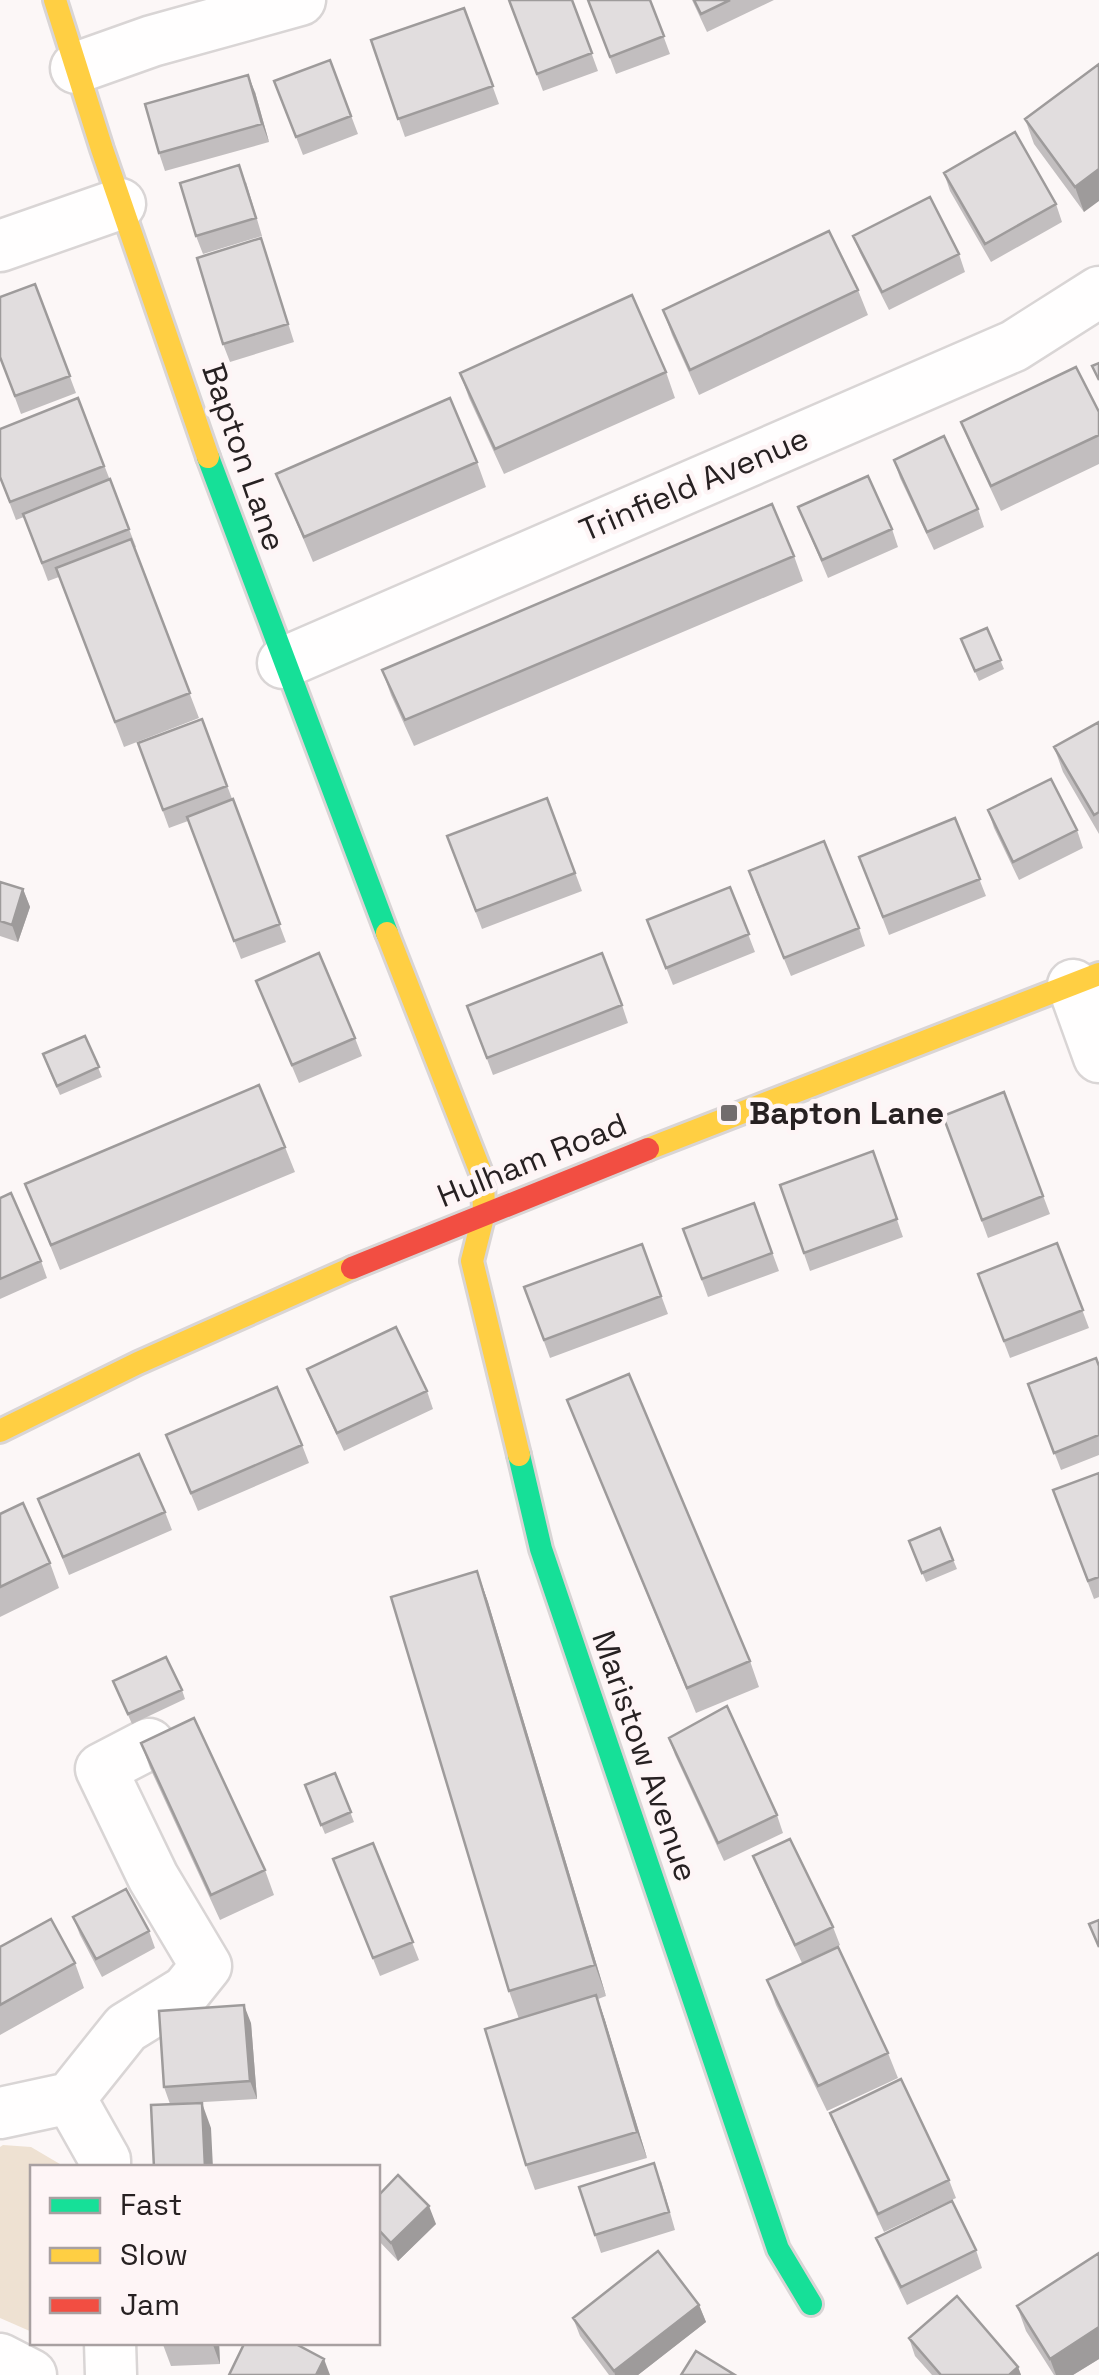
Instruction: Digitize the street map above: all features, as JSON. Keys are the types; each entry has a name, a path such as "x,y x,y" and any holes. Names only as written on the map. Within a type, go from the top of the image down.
{"street":[{"name":"Bapton Lane","path":"55,0 120,204 282,663 483,1178 484,1214"},
{"path":"76,68 152,41 300,0"},
{"path":"0,246 120,204"},
{"name":"Trinfield Avenue","path":"282,663 1014,346 1099,292"},
{"path":"1086,979 1099,1057"},
{"name":"Hulham Road","path":"0,1431 106,1376 283,1296 1086,979"},
{"name":"Maristow Avenue","path":"484,1214 472,1261 541,1550 778,2249 811,2304"},
{"path":"0,2113 70,2098 126,2028 186,1991 206,1966 153,1877 101,1769 148,1744"},
{"path":"70,2098 106,2165"},
{"path":"110,2345 111,2375"},
{"path":"0,2360 32,2375"}],"shaded area":[{"path":"0,2147 31,2147 62,2165 30,2165 30,2331 0,2318"}],"building":[{"path":"509,0 572,0 592,53 537,74"},
{"path":"588,0 650,0 664,36 610,57"},
{"path":"694,0 730,0 701,14"},
{"path":"464,8 493,86 398,119 371,40"},
{"path":"330,60 351,116 296,137 274,81"},
{"path":"1099,64 1099,169 1075,187 1025,119"},
{"path":"248,75 262,124 159,153 145,104"},
{"path":"1015,132 1056,204 985,244 944,173"},
{"path":"239,165 256,218 196,236 180,183"},
{"path":"930,197 959,254 882,292 853,236"},
{"path":"829,231 858,290 690,370 663,310"},
{"path":"261,238 288,324 223,344 197,258"},
{"path":"35,284 70,376 15,396 0,357 0,297"},
{"path":"632,295 666,372 495,449 460,373"},
{"path":"1076,367 1099,412 1099,435 991,486 961,422"},
{"path":"78,398 104,466 10,502 0,477 0,429"},
{"path":"450,398 477,462 304,537 276,474"},
{"path":"944,436 978,509 927,532 894,460"},
{"path":"868,476 892,529 822,560 798,507"},
{"path":"110,479 129,529 42,563 23,514"},
{"path":"772,504 794,556 405,720 382,670"},
{"path":"131,539 190,693 115,722 56,568"},
{"path":"987,628 1001,660 975,671 961,639"},
{"path":"202,719 227,786 163,810 138,743"},
{"path":"1099,722 1099,812 1094,815 1054,747"},
{"path":"1051,779 1077,830 1013,862 988,810"},
{"path":"547,798 575,873 476,911 447,836"},
{"path":"233,799 280,924 234,941 187,817"},
{"path":"955,818 980,879 883,917 859,857"},
{"path":"824,841 859,928 784,958 749,871"},
{"path":"0,882 23,889 12,925 0,921"},
{"path":"730,887 749,934 666,968 647,920"},
{"path":"319,953 355,1038 292,1065 256,981"},
{"path":"602,953 622,1005 487,1058 467,1006"},
{"path":"85,1036 99,1067 57,1086 43,1054"},
{"path":"259,1085 285,1147 51,1245 25,1184"},
{"path":"1004,1092 1043,1196 982,1220 943,1116"},
{"path":"873,1151 897,1219 804,1253 780,1185"},
{"path":"11,1193 41,1261 0,1279 0,1198"},
{"path":"754,1203 772,1253 702,1279 683,1229"},
{"path":"1057,1243 1083,1310 1004,1341 978,1274"},
{"path":"642,1244 661,1296 544,1340 524,1287"},
{"path":"396,1327 427,1391 337,1433 307,1369"},
{"path":"1096,1358 1099,1435 1054,1453 1028,1384"},
{"path":"629,1374 750,1661 687,1688 567,1400"},
{"path":"277,1387 302,1445 191,1493 166,1435"},
{"path":"139,1454 165,1512 63,1557 38,1499"},
{"path":"1099,1473 1099,1577 1088,1581 1053,1490"},
{"path":"23,1503 50,1563 0,1587 0,1514"},
{"path":"940,1528 953,1560 922,1573 909,1541"},
{"path":"477,1571 595,1965 509,1991 391,1597"},
{"path":"166,1657 182,1690 128,1714 113,1681"},
{"path":"727,1706 777,1815 718,1843 669,1738"},
{"path":"194,1718 265,1870 211,1895 141,1743"},
{"path":"335,1773 351,1812 321,1825 305,1785"},
{"path":"790,1839 833,1927 795,1945 753,1856"},
{"path":"373,1843 413,1942 373,1958 333,1859"},
{"path":"126,1889 149,1931 96,1959 73,1917"},
{"path":"51,1919 75,1963 0,2005 0,1947"},
{"path":"1099,1920 1099,1947 1089,1924"},
{"path":"838,1947 888,2053 818,2086 767,1980"},
{"path":"596,1995 637,2132 526,2165 485,2029"},
{"path":"244,2005 250,2081 164,2087 159,2011"},
{"path":"901,2079 949,2180 878,2214 830,2113"},
{"path":"202,2103 205,2165 154,2165 151,2105"},
{"path":"654,2163 669,2212 595,2235 579,2187"},
{"path":"398,2175 429,2206 391,2243 380,2231 380,2194"},
{"path":"952,2201 976,2250 901,2287 876,2238"},
{"path":"658,2251 699,2305 614,2371 573,2318"},
{"path":"1099,2253 1099,2327 1050,2359 1017,2306"},
{"path":"957,2296 1018,2367 1009,2375 941,2375 909,2338"},
{"path":"244,2345 298,2345 324,2359 316,2375 229,2375"},
{"path":"696,2351 735,2375 681,2375"}],"traffic: fast":[{"path":"208,457 387,933"},
{"path":"519,1455 541,1549 778,2249 811,2304"}],"traffic: slow":[{"path":"55,0 208,457"},
{"path":"387,933 483,1178 484,1213 472,1261 519,1455"},
{"path":"648,1149 1099,974"},
{"path":"0,1431 138,1363 352,1268"}],"traffic: jam":[{"path":"352,1268 648,1149"}],"place":[{"name":"Bapton Lane","path":"729,1113"}]}
